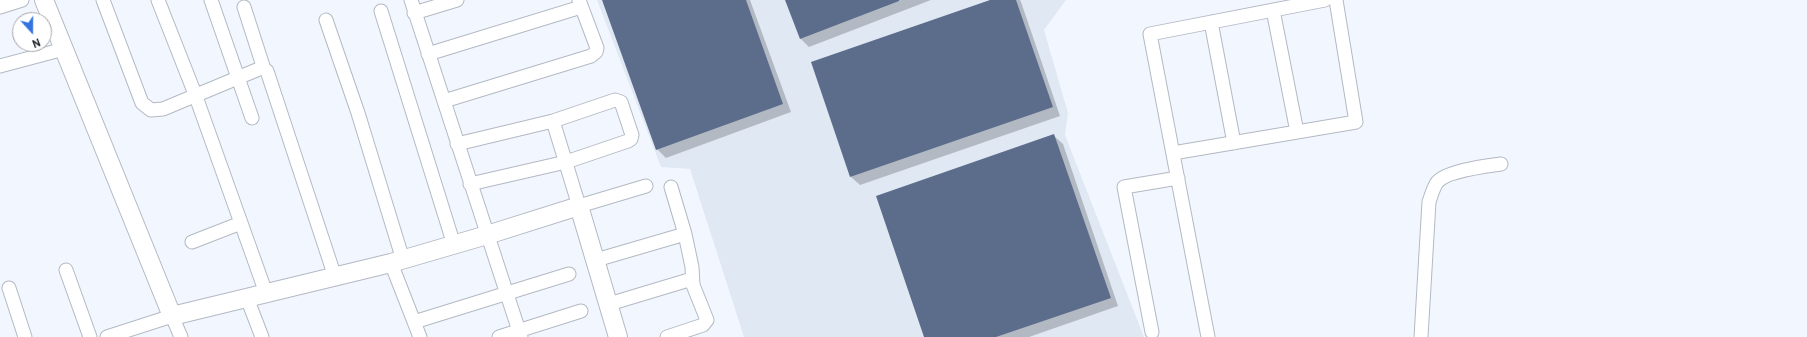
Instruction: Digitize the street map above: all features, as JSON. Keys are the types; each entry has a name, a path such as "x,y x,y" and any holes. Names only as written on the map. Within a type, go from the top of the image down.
{"street":[{"path":"0,7 22,0"},
{"path":"44,0 181,337"},
{"path":"103,0 140,98 147,108 151,110 163,109 195,94 238,77 259,69 264,70"},
{"path":"158,0 195,94 266,293"},
{"path":"211,0 252,118"},
{"path":"411,0 486,235 520,334"},
{"path":"414,13 457,0"},
{"path":"1208,337 1150,34 1326,0"},
{"path":"1173,153 1356,122 1336,0"},
{"path":"428,54 580,3 597,48 596,52 591,56 444,101"},
{"path":"244,7 264,70 267,71 277,99 335,277"},
{"path":"1273,10 1297,132"},
{"path":"381,11 454,245"},
{"path":"326,20 358,113 397,262 414,322 420,337"},
{"path":"1211,22 1234,143"},
{"path":"0,66 64,49"},
{"path":"457,144 553,121 618,100 621,102 632,135 631,139 628,141 566,162 470,184"},
{"path":"553,121 618,337"},
{"path":"1421,337 1429,202 1436,183 1449,175 1501,164"},
{"path":"1152,332 1124,187 1178,178"},
{"path":"107,337 137,332 172,316 397,262 646,186"},
{"path":"666,337 706,323 707,320 692,279 692,267 685,234 671,187"},
{"path":"192,242 241,223"},
{"path":"596,260 685,234"},
{"path":"66,270 90,337"},
{"path":"414,322 506,292 569,274"},
{"path":"608,304 692,279"},
{"path":"9,288 26,337"},
{"path":"247,298 262,337"},
{"path":"499,337 520,334 581,311"}],"shaded area":[{"path":"597,0 1066,0 1044,30 1068,113 1065,135 1144,337 744,337 690,169 661,167"}],"building":[{"path":"602,0 746,0 783,104 656,150"},
{"path":"785,0 899,0 899,1 800,39"},
{"path":"990,0 1016,0 1053,107 850,177 811,62"},
{"path":"1054,134 1111,298 996,337 924,337 876,196"}]}
